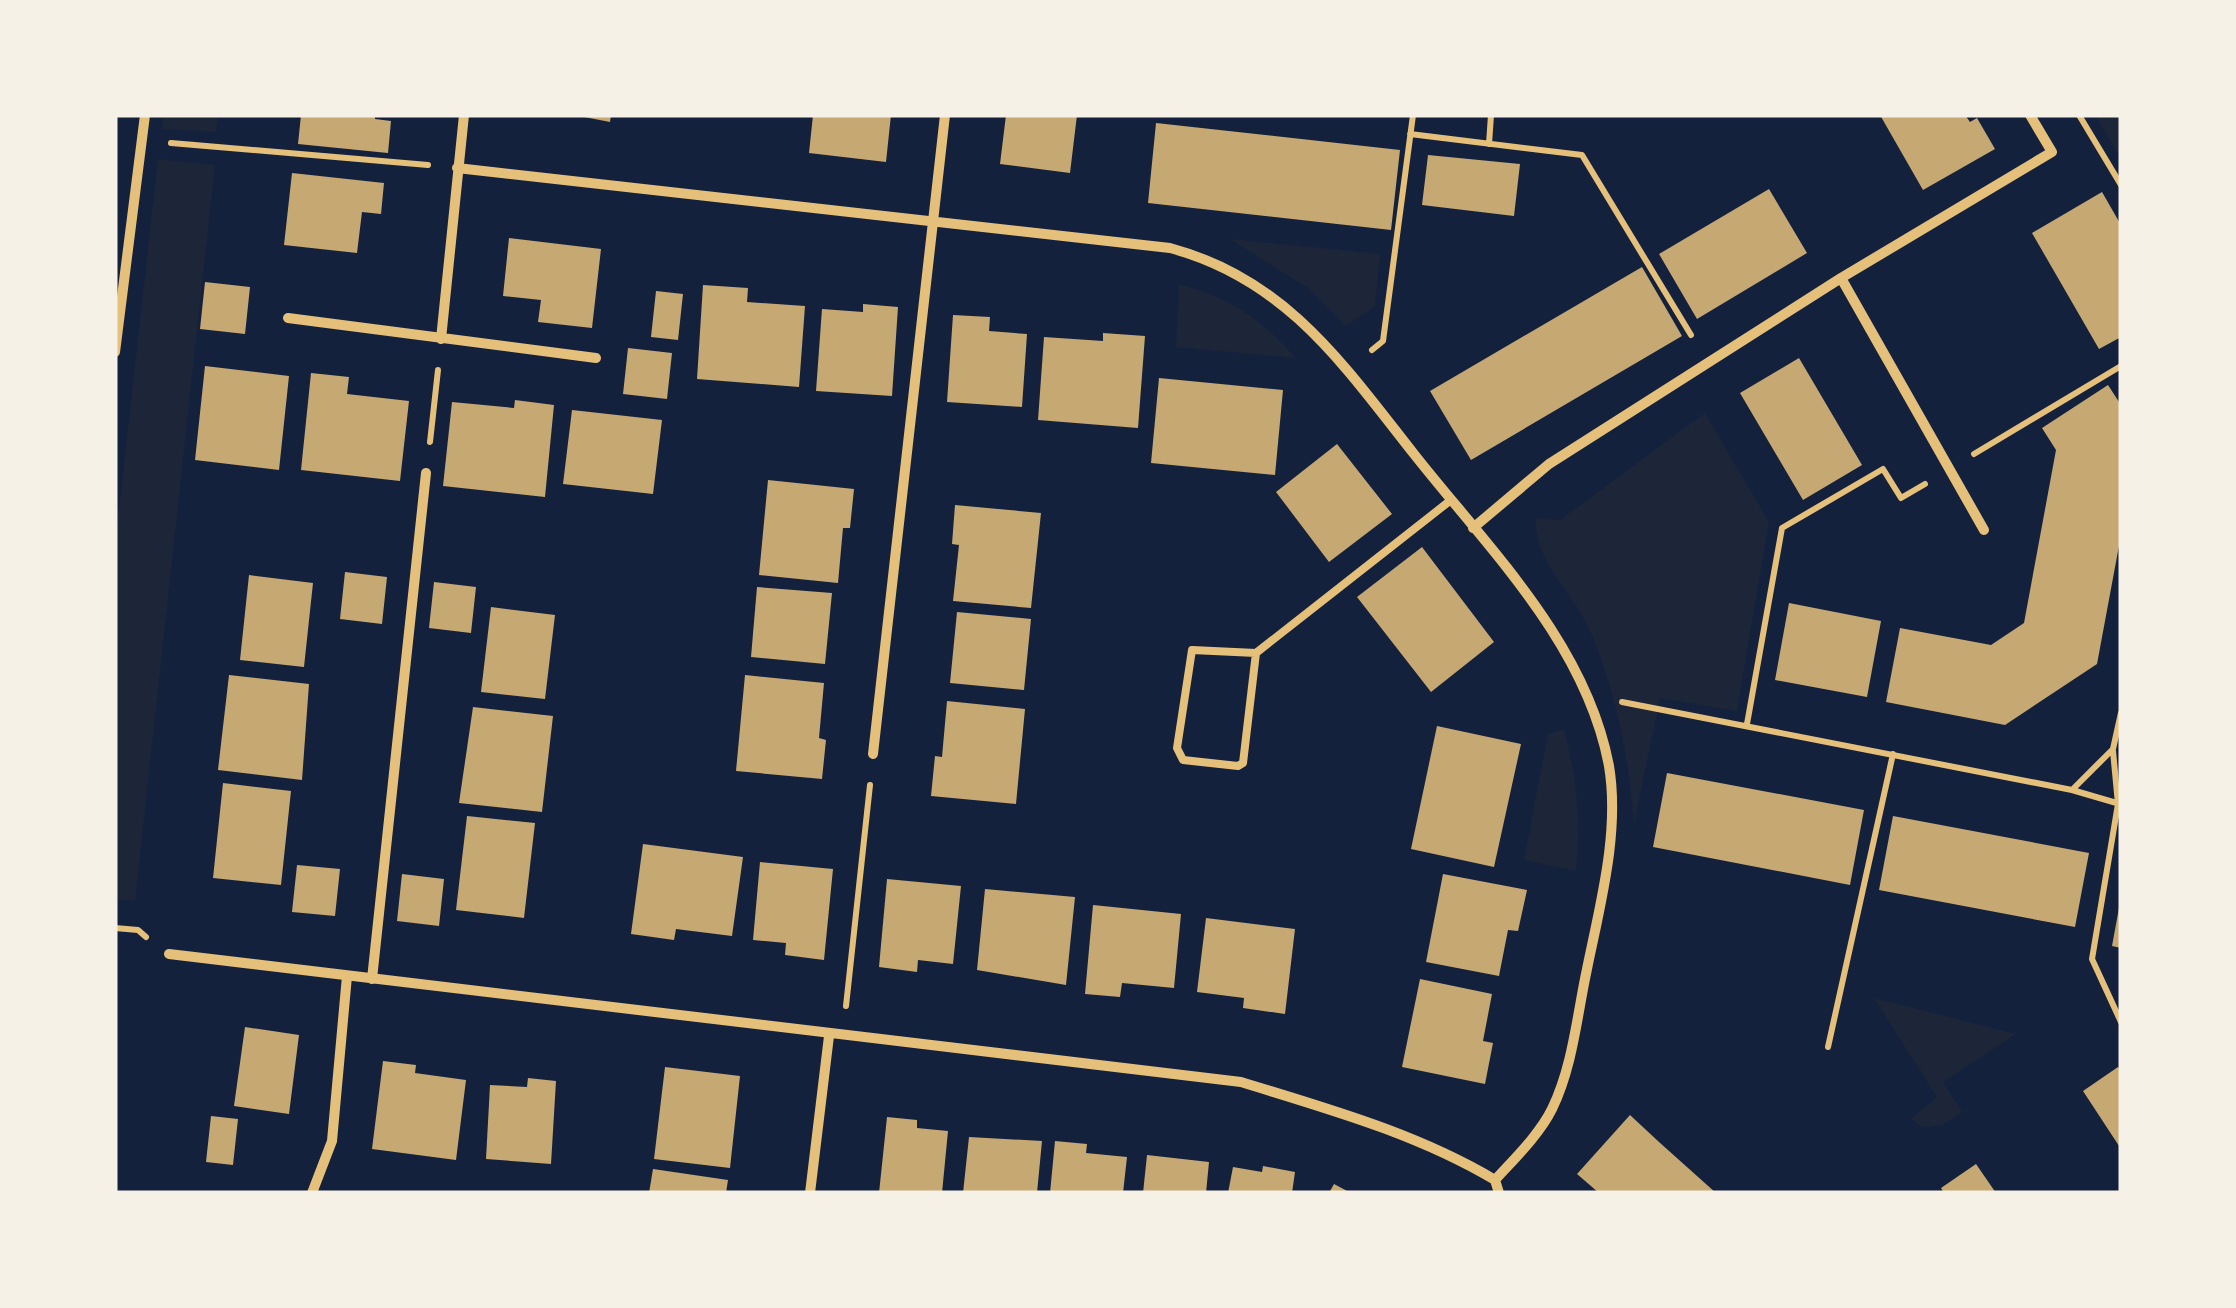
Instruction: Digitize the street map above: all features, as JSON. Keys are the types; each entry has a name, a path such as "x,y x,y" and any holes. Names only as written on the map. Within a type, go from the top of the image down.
{"street":[{"path":"115,352 146,115"},
{"path":"441,338 464,115"},
{"path":"873,754 944,115"},
{"path":"1473,528 1549,464 1841,278 2052,152 2030,115"},
{"path":"458,168 932,225 1170,248 1215,260 1248,278 1297,316 1349,372 1559,641 1592,710 1609,768 1610,827 1604,888 1568,1067 1552,1110 1495,1180"},
{"path":"1841,278 1984,530"},
{"path":"288,318 596,358"},
{"path":"372,979 426,473"},
{"path":"169,954 829,1036 1241,1082 1394,1131 1457,1157 1495,1180 1499,1193"},
{"path":"312,1193 332,1142 347,976"},
{"path":"810,1193 829,1036"}],"lane":[{"path":"1256,653 1243,762 1238,766 1182,760 1177,748 1192,650 1256,653 1450,500"}],"path":[{"path":"1349,372 1383,341 1413,115"},
{"path":"1489,144 1491,115"},
{"path":"2079,115 2121,186"},
{"path":"1410,134 1582,155 1708,362"},
{"path":"143,140 458,168"},
{"path":"426,473 441,338"},
{"path":"1746,724 1782,528 1883,469 1901,498 2121,366"},
{"path":"1592,710 1619,702 1746,724 2072,790 2120,804"},
{"path":"2121,713 2113,750 2120,804 2092,959 2121,1022"},
{"path":"2072,790 2113,750"},
{"path":"843,1037 873,754"},
{"path":"1828,1047 1893,754"}],"shaded area":[{"path":"163,115 218,115 216,132 162,129"},
{"path":"2095,115 2121,115 2121,159"},
{"path":"158,159 215,165 135,901 115,899 115,546"},
{"path":"1230,239 1380,254 1375,306 1346,326 1308,288"},
{"path":"1179,284 1244,311 1296,358 1176,347"},
{"path":"1705,413 1769,522 1737,711 1660,698 1634,824 1625,751 1608,682 1585,621 1541,549 1536,518 1560,520"},
{"path":"1564,729 1577,800 1576,871 1524,860 1548,734"},
{"path":"1874,998 2016,1034 1943,1082 1962,1112 1942,1125 1922,1127 1911,1119 1937,1097"}],"building":[{"path":"301,115 375,115 375,119 391,121 388,153 298,144"},
{"path":"574,115 611,115 610,122"},
{"path":"813,115 891,115 886,162 809,153"},
{"path":"1006,115 1077,115 1070,173 1000,164"},
{"path":"1880,115 1965,115 1970,122 1977,118 1995,149 1923,190"},
{"path":"1156,123 1400,150 1391,230 1148,203"},
{"path":"1428,155 1520,164 1514,216 1422,205"},
{"path":"292,173 384,183 381,214 362,212 357,253 284,245"},
{"path":"1769,189 1807,253 1697,319 1659,254"},
{"path":"2102,192 2121,225 2121,337 2099,349 2032,233"},
{"path":"509,238 601,249 592,328 538,322 541,300 503,296"},
{"path":"1642,267 1682,336 1471,460 1430,391"},
{"path":"205,282 250,287 245,334 200,329"},
{"path":"703,285 748,288 747,302 805,306 799,387 697,379"},
{"path":"656,291 683,294 678,340 651,337"},
{"path":"863,304 898,307 892,396 816,391 822,309 863,312"},
{"path":"953,315 990,317 989,331 1027,334 1022,407 947,402"},
{"path":"1103,333 1145,336 1138,428 1038,420 1044,337 1103,341"},
{"path":"628,348 672,353 667,399 623,394"},
{"path":"1799,358 1862,465 1803,500 1740,393"},
{"path":"205,366 289,376 279,470 195,460"},
{"path":"311,373 349,377 347,394 409,401 400,481 301,470"},
{"path":"1159,378 1283,390 1275,475 1151,463"},
{"path":"2108,385 2121,405 2121,535 2097,664 2005,725 1886,702 1900,628 1991,645 2024,623 2056,450 2042,428"},
{"path":"515,400 554,405 545,497 443,486 452,402 514,408"},
{"path":"572,410 662,420 653,494 563,484"},
{"path":"1337,444 1392,514 1329,562 1276,492"},
{"path":"768,480 854,489 850,528 843,528 838,583 759,575"},
{"path":"955,505 1041,513 1031,608 953,601 959,545 952,544"},
{"path":"1422,547 1494,642 1431,692 1357,597"},
{"path":"345,572 387,577 382,624 340,619"},
{"path":"249,575 313,583 304,667 240,660"},
{"path":"434,582 476,587 471,633 429,628"},
{"path":"757,587 832,593 825,664 751,657"},
{"path":"1789,603 1881,621 1867,697 1775,680"},
{"path":"491,607 555,615 545,699 481,692"},
{"path":"957,612 1031,619 1024,690 950,683"},
{"path":"229,675 309,684 302,780 218,770"},
{"path":"745,675 824,683 819,738 826,740 822,779 736,771"},
{"path":"947,701 1025,709 1016,804 931,796 935,756 942,757"},
{"path":"473,707 553,716 542,812 459,803"},
{"path":"1437,726 1521,744 1494,867 1411,849"},
{"path":"1667,773 1864,810 1850,885 1653,847"},
{"path":"223,783 291,791 281,885 213,878"},
{"path":"467,816 535,823 524,918 456,910"},
{"path":"1893,816 2089,853 2075,927 1879,890"},
{"path":"643,844 743,857 732,936 676,929 674,940 631,934"},
{"path":"760,862 833,869 824,960 785,955 786,943 753,940"},
{"path":"297,865 340,869 335,916 292,912"},
{"path":"402,874 444,879 439,926 397,921"},
{"path":"1443,874 1527,890 1518,931 1508,930 1499,976 1426,962"},
{"path":"887,879 961,886 953,964 918,960 917,972 879,967"},
{"path":"985,889 1075,897 1066,985 977,970"},
{"path":"1093,905 1181,914 1174,988 1122,983 1120,997 1085,994"},
{"path":"2121,908 2121,948 2112,946"},
{"path":"1206,918 1295,929 1285,1014 1243,1008 1244,998 1197,992"},
{"path":"1420,979 1492,994 1483,1041 1493,1043 1485,1084 1402,1067"},
{"path":"245,1027 299,1035 289,1114 234,1106"},
{"path":"383,1061 416,1065 415,1073 466,1080 456,1160 372,1149"},
{"path":"665,1067 740,1076 730,1168 654,1159"},
{"path":"2118,1067 2121,1071 2121,1149 2083,1091"},
{"path":"528,1078 556,1081 551,1164 486,1159 490,1085 527,1087"},
{"path":"1630,1115 1716,1193 1599,1193 1577,1174"},
{"path":"211,1116 238,1119 233,1165 206,1162"},
{"path":"887,1117 917,1120 917,1128 948,1131 942,1193 879,1193"},
{"path":"969,1137 1042,1141 1037,1193 963,1193"},
{"path":"1055,1141 1087,1144 1086,1153 1127,1157 1123,1193 1050,1193"},
{"path":"1147,1155 1209,1162 1206,1193 1143,1193"},
{"path":"1976,1164 1996,1193 1944,1193 1941,1188"},
{"path":"1263,1166 1295,1172 1292,1193 1228,1193 1233,1167 1262,1172"},
{"path":"653,1169 728,1180 726,1193 649,1193"},
{"path":"1334,1184 1351,1193 1329,1193"}]}
